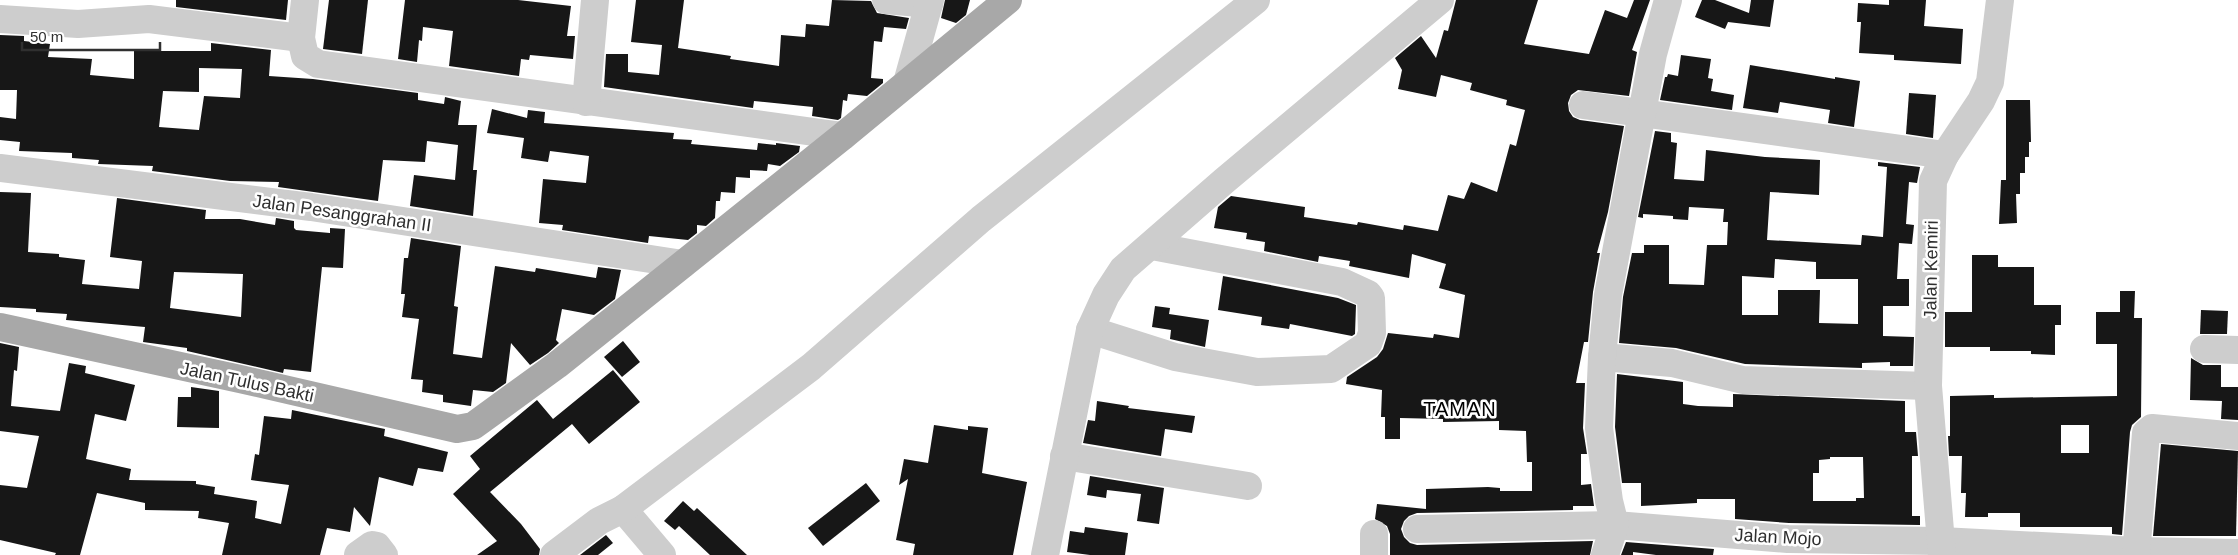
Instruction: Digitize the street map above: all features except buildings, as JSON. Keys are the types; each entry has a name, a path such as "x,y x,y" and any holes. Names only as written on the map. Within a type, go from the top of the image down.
{"main road":[{"name":"Jalan Tulus Bakti","path":"0,327 240,379 456,429 473,426 683,264 843,136 1008,0"}],"street":[{"path":"304,0 301,38 305,56 318,64 843,136"},
{"path":"586,102 595,0"},
{"path":"886,0 930,2 907,83"},
{"path":"554,555 599,521 623,509 811,367 981,219 1256,0"},
{"path":"1045,555 1090,330 1106,295 1123,270 1224,181 1440,0"},
{"path":"1605,555 1615,525 1609,501 1598,428 1608,295 1653,54 1668,0"},
{"name":"Jalan Kemiri","path":"1942,548 1928,386 1933,181 1945,155 1982,101 1990,82 2000,0"},
{"path":"0,19 78,24 133,10 150,19 301,38"},
{"path":"1583,105 1945,155"},
{"name":"Jalan Pesanggrahan II","path":"0,168 312,207 683,264"},
{"path":"1090,330 1175,357 1257,372 1331,369 1368,344 1372,333 1373,302 1368,294 1342,282 1152,246"},
{"path":"2204,349 2238,350"},
{"path":"1602,357 1672,363 1743,380 1928,386"},
{"path":"2136,553 2146,432 2152,428 2238,436"},
{"path":"1064,456 1248,486"},
{"path":"623,509 662,555"},
{"name":"Jalan Mojo","path":"1417,529 1615,525 1788,539 1942,548 2136,553 2238,552"},
{"path":"358,555 372,545 377,546 384,555"}],"district":[{"name":"TAMAN","path":"1460,409"}]}
